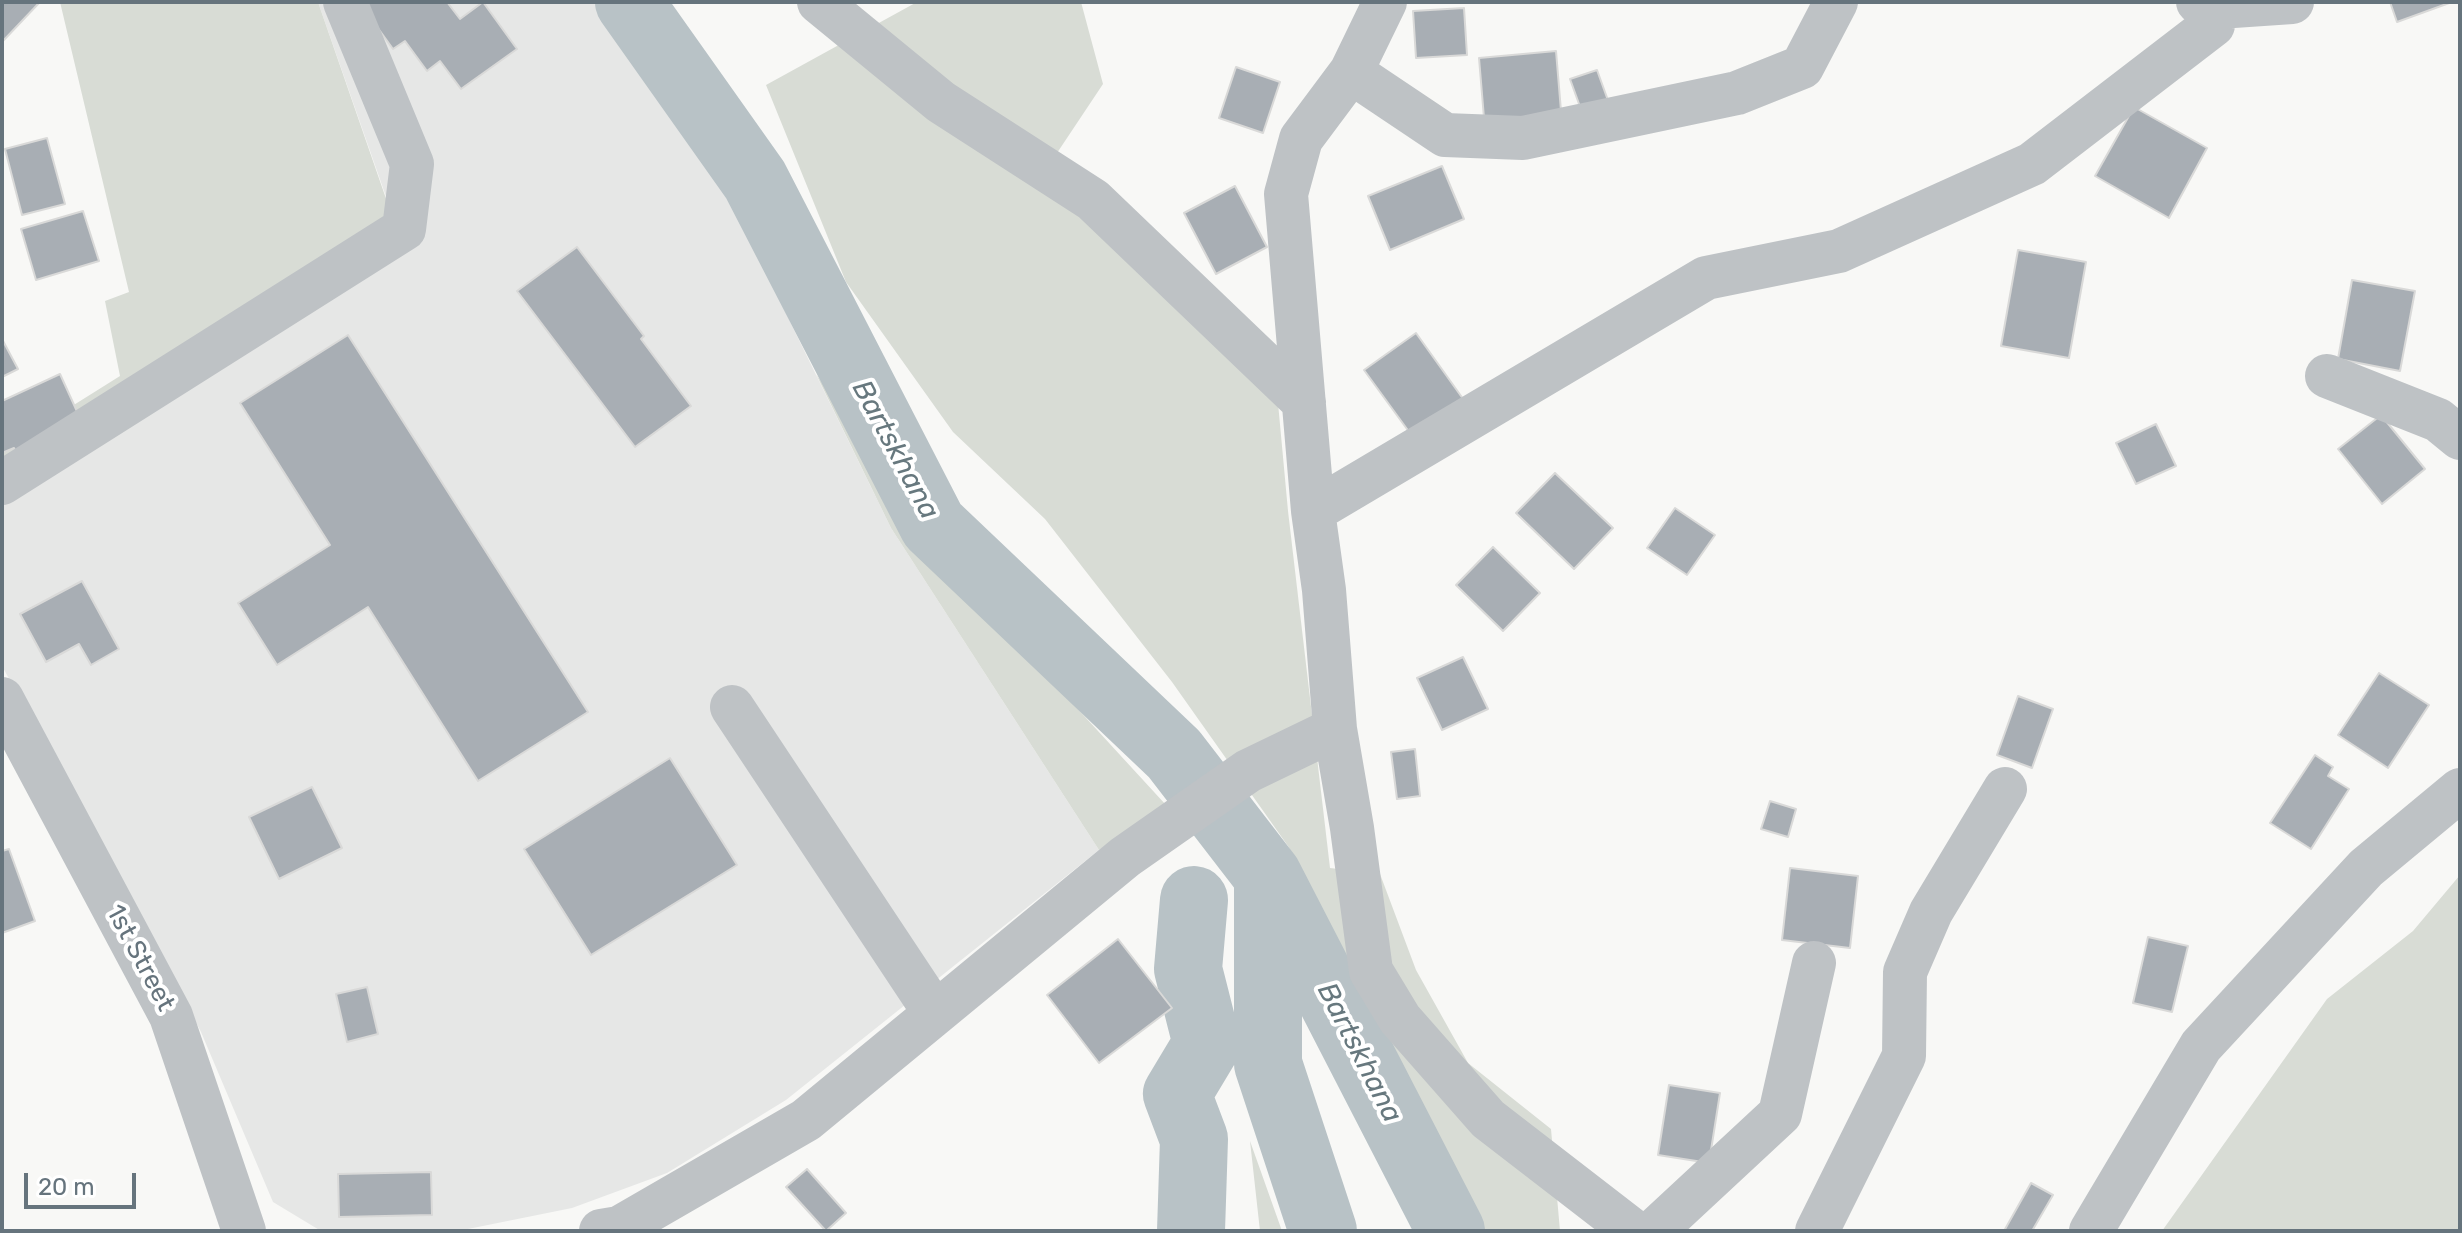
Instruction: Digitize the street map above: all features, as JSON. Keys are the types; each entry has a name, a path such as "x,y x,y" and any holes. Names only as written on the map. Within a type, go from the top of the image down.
{"street":[{"path":"2,483 404,229 412,164 345,2"},
{"path":"819,2 941,102 1093,200 1304,402"},
{"path":"1385,2 1351,72 1301,139 1286,194 1335,729 1371,971 1400,1019 1488,1119 1633,1231"},
{"path":"1351,72 1445,135 1523,138 1737,93 1802,67 1836,2"},
{"path":"1313,511 1706,278 1839,251 2032,164 2213,25 2201,5 2292,2"},
{"path":"2327,376 2438,420 2460,438"},
{"name":"1st Street","path":"2,699 171,1016 244,1231"},
{"path":"732,707 935,1013"},
{"path":"601,1231 619,1228 806,1120 1125,857 1248,771 1335,729"},
{"path":"1817,1231 1904,1056 1905,972 1931,912 2005,789"},
{"path":"2091,1231 2201,1046 2366,868 2460,790"},
{"path":"1654,1231 1780,1114 1814,963"}],"shaded area":[{"path":"60,2 318,2 392,216 2,464 2,450 120,376 105,301 129,292"},
{"path":"318,2 595,2 731,201 891,528 1099,850 786,1100 667,1173 572,1208 458,1231 321,1231 273,1202 201,1032 2,666 2,506 405,251"},
{"path":"917,2 1081,2 1103,84 1055,156 1278,403 1330,868 1380,874 1416,970 1468,1063 1551,1129 1560,1231 1475,1231 1456,1209 1389,1081 1339,943 1288,846 1172,682 1045,519 953,432 846,282 766,85"},
{"path":"816,374 928,546 1166,805 1099,850 891,528"},
{"path":"2460,875 2460,1231 2162,1231 2327,999 2413,931"},
{"path":"1250,1141 1282,1231 1260,1231"}],"building":[{"path":"2,2 39,3 2,42"},
{"path":"359,2 447,2 460,19 483,2 517,49 461,89 440,61 427,71 405,41 393,49"},
{"path":"2390,2 2452,2 2397,22"},
{"path":"1464,8 1467,55 1416,58 1413,11"},
{"path":"1556,51 1562,123 1485,130 1479,58"},
{"path":"1236,67 1280,82 1263,133 1219,118"},
{"path":"1597,70 1610,106 1583,115 1570,79"},
{"path":"2134,107 2207,148 2169,218 2095,176"},
{"path":"47,138 65,204 22,215 5,149"},
{"path":"1442,166 1464,219 1390,250 1368,196"},
{"path":"1235,186 1267,247 1216,274 1184,213"},
{"path":"83,211 99,261 36,280 21,229"},
{"path":"577,247 644,336 641,339 691,406 635,447 517,291"},
{"path":"2018,250 2086,262 2069,358 2001,346"},
{"path":"2352,280 2415,291 2400,371 2338,359"},
{"path":"1416,333 1466,403 1415,440 1364,370"},
{"path":"348,335 588,712 478,781 368,607 277,665 238,603 330,545 240,403"},
{"path":"2,339 18,369 2,377"},
{"path":"60,374 85,429 19,460 14,448 2,453 2,401"},
{"path":"2381,415 2425,469 2382,504 2338,449"},
{"path":"2156,424 2176,466 2136,484 2116,443"},
{"path":"1555,473 1613,528 1574,569 1516,513"},
{"path":"1675,508 1715,535 1687,575 1647,548"},
{"path":"1493,547 1540,593 1503,631 1456,585"},
{"path":"82,581 119,649 91,665 79,644 46,662 20,614"},
{"path":"1463,657 1488,709 1442,730 1417,678"},
{"path":"2379,673 2429,705 2388,768 2338,735"},
{"path":"2018,696 2053,709 2032,768 1997,755"},
{"path":"1415,749 1420,796 1397,799 1391,752"},
{"path":"2315,755 2333,767 2328,776 2349,789 2311,849 2270,823"},
{"path":"670,758 737,865 591,955 524,849"},
{"path":"312,787 342,848 279,879 249,817"},
{"path":"1770,801 1796,809 1788,837 1761,829"},
{"path":"9,849 35,921 2,933 2,851"},
{"path":"1790,868 1858,876 1850,948 1782,940"},
{"path":"2148,937 2188,946 2172,1012 2133,1003"},
{"path":"1118,939 1172,1008 1099,1063 1047,995"},
{"path":"367,987 378,1034 347,1042 336,994"},
{"path":"1669,1085 1720,1093 1709,1163 1658,1155"},
{"path":"807,1169 846,1213 826,1231 786,1187"},
{"path":"431,1172 432,1215 339,1217 338,1174"},
{"path":"2031,1183 2053,1195 2032,1231 2004,1231"}],"waterway":[{"name":"Bartskhana","path":"629,2 755,180 933,525 1174,754 1268,876 1451,1231"},
{"name":"Bartskhana","path":"1268,888 1268,1064 1323,1231"},
{"name":"Bartskhana","path":"1191,1231 1194,1139 1177,1094 1207,1044 1188,969 1194,900"}]}
